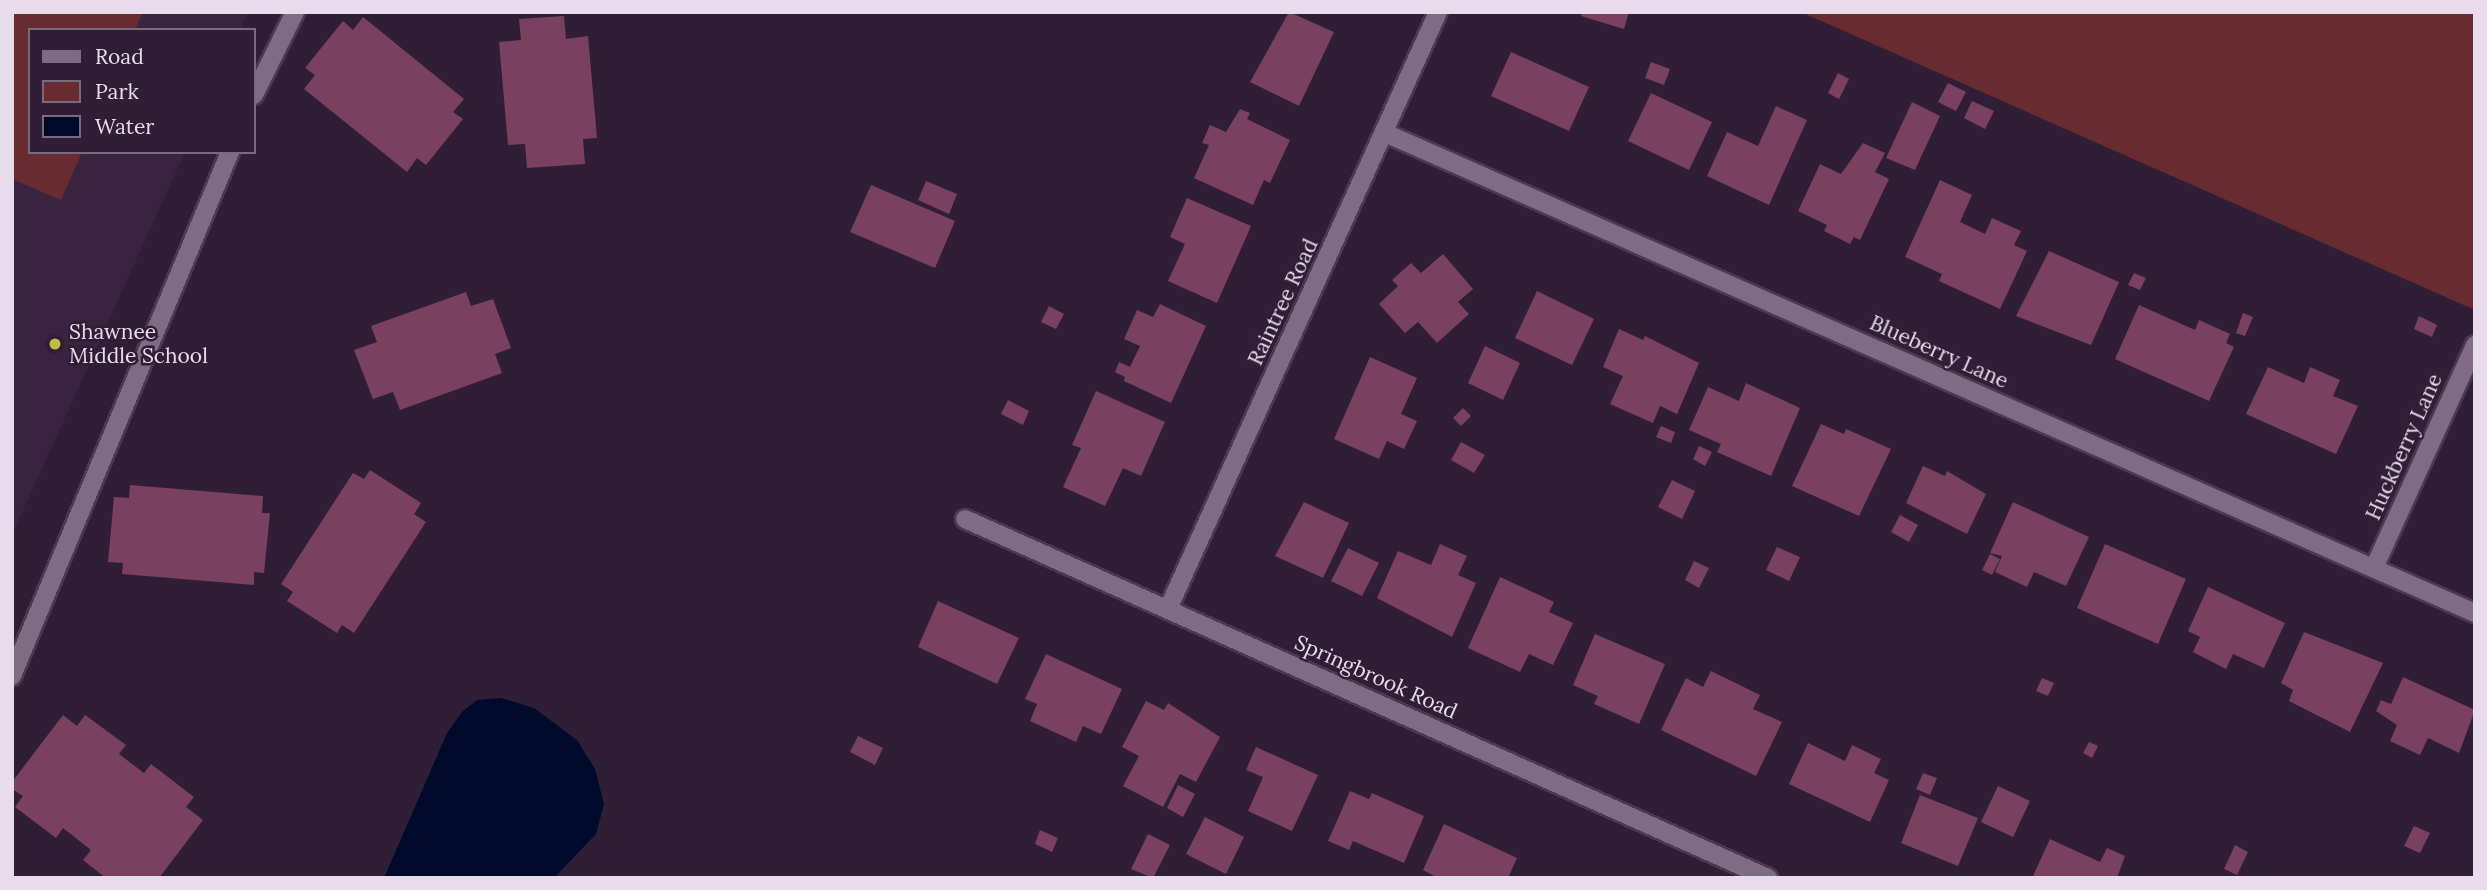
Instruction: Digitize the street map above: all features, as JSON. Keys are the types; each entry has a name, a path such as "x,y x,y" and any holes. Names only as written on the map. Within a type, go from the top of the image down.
{"street":[{"path":"256,91 295,12"},
{"name":"Raintree Road","path":"1168,609 1438,12"},
{"name":"Blueberry Lane","path":"1385,133 2475,613"},
{"path":"12,676 229,154"},
{"name":"Huckberry Lane","path":"2374,568 2475,345"},
{"name":"Springbrook Road","path":"965,519 1768,878"}],"shaded area":[{"name":"Shawnee Middle School","path":"12,12 248,12 241,28 28,28 28,154 184,154 12,535"}],"green space":[{"path":"12,12 143,12 136,28 28,28 28,154 81,154 61,200 12,179"},
{"path":"1801,12 2475,12 2475,310"}],"water":[{"path":"501,698 534,708 577,740 595,769 604,804 596,834 554,878 384,878 447,733 462,712 477,700"}],"building":[{"path":"1289,12 1334,32 1299,106 1250,82"},
{"path":"1582,12 1629,12 1624,29 1581,16"},
{"path":"564,16 566,39 588,36 597,138 583,139 585,164 527,168 525,144 508,145 499,42 521,40 519,19"},
{"path":"363,17 464,99 453,112 463,119 426,165 417,158 407,172 304,89 315,75 305,68 343,21 353,30"},
{"path":"1511,52 1589,87 1569,131 1491,96"},
{"path":"1651,62 1670,69 1664,85 1645,78"},
{"path":"1838,73 1849,79 1839,99 1828,93"},
{"path":"1948,83 1966,92 1956,111 1938,102"},
{"path":"1651,93 1712,122 1689,170 1628,141"},
{"path":"1972,101 1994,111 1985,129 1964,118"},
{"path":"1912,102 1940,116 1915,170 1886,158"},
{"path":"1776,106 1807,120 1769,205 1707,176 1727,132 1758,146"},
{"path":"1240,109 1250,113 1247,119 1290,140 1270,183 1264,180 1253,205 1194,178 1209,145 1202,143 1210,125 1226,132"},
{"path":"1863,143 1885,153 1875,172 1889,179 1860,240 1854,237 1850,244 1824,231 1827,225 1798,211 1820,164 1841,174"},
{"path":"1940,180 1972,195 1960,222 1985,234 1992,218 2021,231 2014,245 2027,251 2000,309 1939,281 1942,274 1905,257"},
{"path":"926,181 957,194 949,214 918,200"},
{"path":"871,185 955,221 935,268 850,232"},
{"path":"1187,198 1251,226 1217,303 1168,281 1185,244 1170,237"},
{"path":"2049,251 2119,282 2091,345 2016,316"},
{"path":"1443,254 1473,289 1458,302 1469,314 1437,343 1418,322 1405,333 1379,304 1398,286 1392,280 1411,263 1421,273"},
{"path":"2134,273 2146,278 2140,290 2128,285"},
{"path":"1537,291 1594,319 1572,365 1515,338"},
{"path":"466,292 471,306 493,299 511,348 495,354 502,373 400,410 393,392 373,399 354,350 377,342 371,326"},
{"path":"1160,304 1206,326 1171,403 1124,381 1125,377 1115,372 1119,362 1130,367 1140,346 1124,339 1137,310 1153,317"},
{"path":"2139,305 2195,330 2199,320 2230,334 2226,343 2234,347 2209,401 2115,359"},
{"path":"1049,306 1064,314 1056,329 1041,322"},
{"path":"2243,313 2253,317 2245,336 2236,333"},
{"path":"2419,316 2437,325 2432,337 2414,329"},
{"path":"1619,329 1643,340 1645,336 1699,363 1677,414 1660,406 1653,423 1610,404 1623,376 1603,367"},
{"path":"1485,346 1520,363 1503,400 1468,383"},
{"path":"1370,357 1417,378 1401,414 1417,421 1404,449 1387,441 1379,459 1334,439"},
{"path":"2268,367 2304,383 2310,367 2340,380 2333,396 2358,406 2336,454 2246,414"},
{"path":"1746,383 1800,408 1771,476 1717,452 1721,444 1689,430 1708,387 1739,401"},
{"path":"1096,391 1165,422 1141,476 1123,468 1105,506 1063,487 1081,448 1072,445"},
{"path":"1008,400 1029,411 1023,425 1001,414"},
{"path":"1463,408 1471,416 1461,426 1453,418"},
{"path":"1821,424 1844,434 1846,429 1891,449 1859,516 1792,486"},
{"path":"1661,426 1675,432 1671,443 1656,437"},
{"path":"1461,442 1485,455 1474,473 1451,460"},
{"path":"1699,446 1712,452 1705,466 1693,459"},
{"path":"1923,466 1945,476 1947,471 1986,494 1967,534 1906,503"},
{"path":"370,470 421,503 414,514 426,522 354,633 342,625 337,633 287,601 293,592 281,584 353,473 364,479"},
{"path":"1672,480 1695,491 1682,519 1658,507"},
{"path":"130,485 263,496 262,513 270,513 264,573 254,572 254,585 122,574 123,563 108,562 114,497 129,498"},
{"path":"1304,502 1349,523 1323,578 1275,556"},
{"path":"2013,502 2089,537 2066,586 2034,572 2027,587 1995,572 2002,556 1990,553"},
{"path":"1900,515 1918,525 1909,542 1891,532"},
{"path":"1440,544 1467,556 1458,575 1476,583 1452,637 1377,598 1398,551 1431,565"},
{"path":"2105,544 2186,579 2158,644 2077,608"},
{"path":"1777,547 1800,557 1789,581 1766,570"},
{"path":"1348,548 1379,563 1362,596 1331,581"},
{"path":"1990,554 2000,559 1992,575 1982,570"},
{"path":"1694,561 1709,568 1699,588 1685,580"},
{"path":"1500,577 1554,602 1549,612 1573,623 1553,665 1529,654 1520,672 1468,648"},
{"path":"2208,587 2285,623 2264,668 2233,654 2226,669 2193,652 2200,637 2188,631"},
{"path":"938,601 1019,638 997,684 918,647"},
{"path":"2304,632 2383,663 2350,732 2289,701 2293,690 2281,683"},
{"path":"1595,634 1665,664 1639,724 1594,704 1598,696 1573,685"},
{"path":"1046,654 1122,689 1101,734 1083,726 1076,742 1030,721 1037,704 1025,699"},
{"path":"1711,671 1760,695 1753,709 1782,722 1756,776 1661,730 1686,678 1703,687"},
{"path":"2403,677 2475,710 2459,753 2428,738 2420,755 2390,741 2397,725 2376,711 2381,700 2391,704"},
{"path":"2042,678 2054,683 2048,696 2036,691"},
{"path":"1146,701 1164,710 1168,703 1220,737 1196,782 1180,774 1163,807 1123,786 1139,756 1122,747"},
{"path":"63,715 77,726 85,715 126,745 119,754 144,773 151,764 194,797 186,807 203,820 159,878 106,878 83,860 91,850 63,828 56,838 15,807 23,796 12,789 12,782"},
{"path":"858,736 883,748 875,765 850,752"},
{"path":"2089,742 2098,746 2092,758 2083,753"},
{"path":"1808,743 1845,761 1852,745 1881,759 1874,773 1889,780 1870,822 1789,784"},
{"path":"1256,747 1318,775 1292,831 1248,811 1263,777 1246,770"},
{"path":"1923,773 1937,778 1930,795 1916,789"},
{"path":"1178,785 1195,794 1183,817 1167,808"},
{"path":"1998,786 2030,801 2013,837 1981,822"},
{"path":"1350,791 1369,799 1372,793 1424,816 1404,863 1353,841 1349,850 1328,841"},
{"path":"1920,795 1978,818 1958,866 1901,843"},
{"path":"1205,817 1244,837 1226,874 1186,854"},
{"path":"1444,824 1517,858 1508,878 1438,878 1423,870"},
{"path":"2414,826 2430,833 2420,853 2404,846"},
{"path":"1040,830 1058,838 1052,852 1035,844"},
{"path":"1148,834 1170,845 1153,878 1131,869"},
{"path":"2050,839 2100,862 2107,848 2125,856 2117,878 2032,878"},
{"path":"2235,845 2248,852 2237,875 2224,869"}],"place":[{"name":"Shawnee Middle School","path":"55,344"}]}
